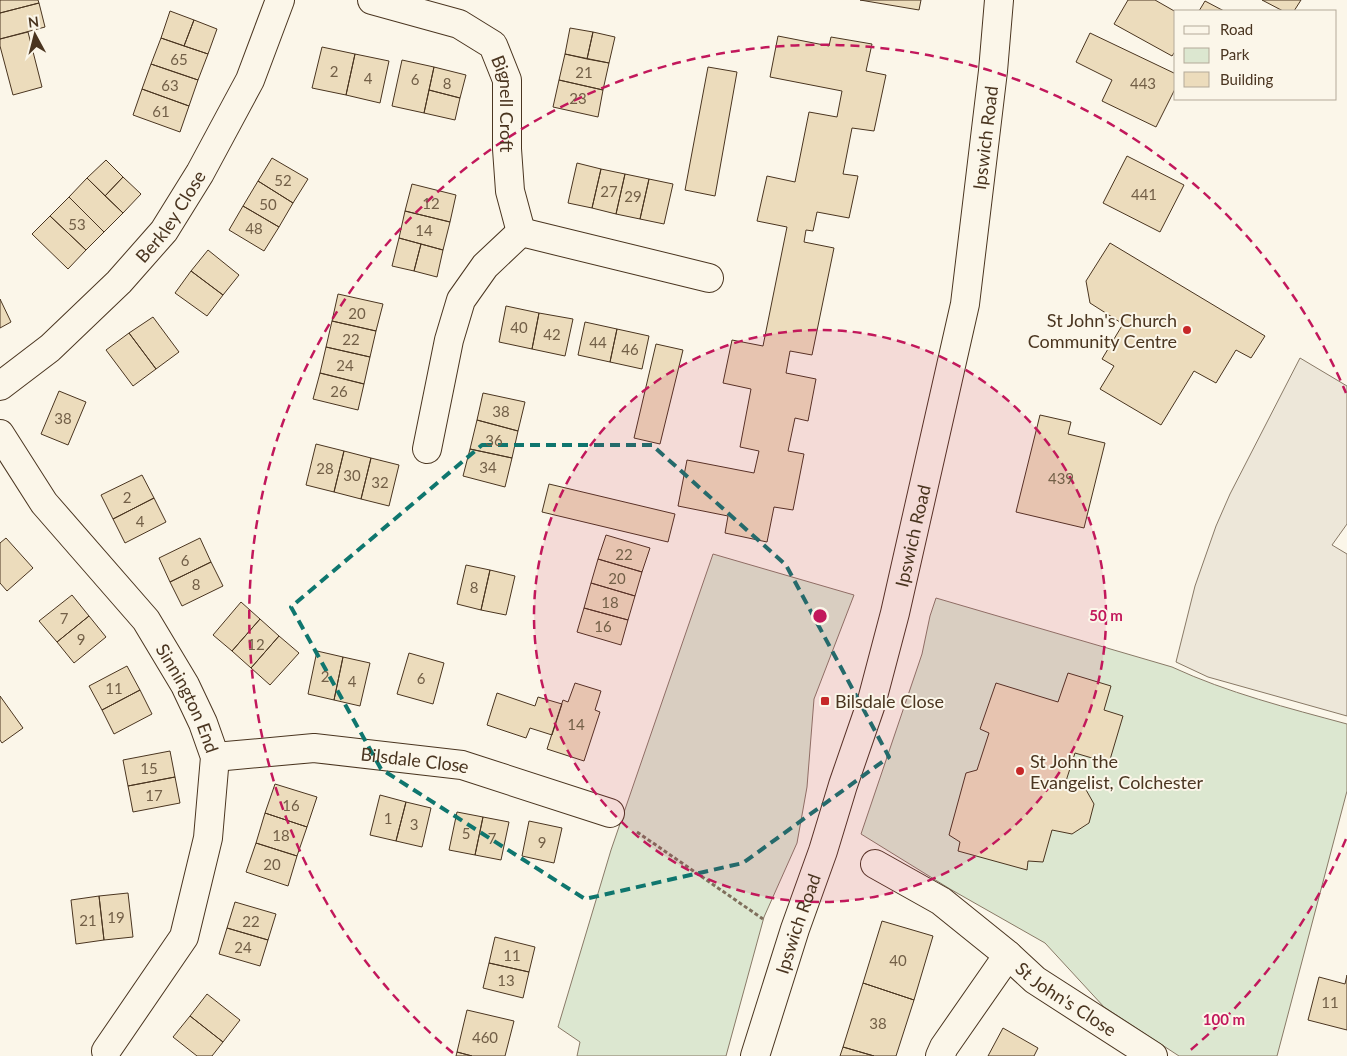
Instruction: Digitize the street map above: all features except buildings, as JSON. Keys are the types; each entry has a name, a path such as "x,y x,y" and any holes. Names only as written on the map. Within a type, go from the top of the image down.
{"street":[{"name":"Berkley Close","path":"0,386 50,348 119,282 164,231 200,173 250,80 280,0"},
{"name":"Bignell Croft","path":"372,0 459,24 493,45 508,80 506,150 510,191 522,232"},
{"name":"Ipswich Road","path":"755,1056 795,929 823,851 871,704 895,613 964,304 993,71 999,0"},
{"path":"427,450 449,340 461,300 485,266 522,232 709,278"},
{"name":"Sinnington End","path":"0,434 44,504 146,620 185,686 203,723 215,757 208,838 184,937 106,1051"},
{"name":"Bilsdale Close","path":"215,757 314,748 462,765 610,813"},
{"name":"St John's Close","path":"875,864 941,901 1008,955 1035,980 1154,1056"},
{"name":"St John's Close","path":"940,1056 944,1047 1008,955"}],"path":[{"path":"610,813 766,921"}],"highlighted area":[{"path":"482,445 652,445 786,565 889,757 743,863 585,899 381,769 291,607"}],"green space":[{"path":"713,554 854,595 814,699 807,787 797,843 764,917 726,1056 577,1056 580,1042 558,1027 611,850"},
{"path":"936,598 1172,667 1236,692 1347,724 1347,791 1277,1056 1179,1056 1104,1007 1045,943 950,889 861,834 922,654"}],"shaded area":[{"path":"1300,358 1347,386 1347,524 1332,545 1347,554 1347,716 1208,677 1176,662 1195,586 1216,526 1230,494"}],"place":[{"name":"St John's Church Community Centre","path":"1187,330"},
{"name":"Bilsdale Close","path":"825,701"},
{"name":"St John the Evangelist, Colchester","path":"1020,771"}]}
